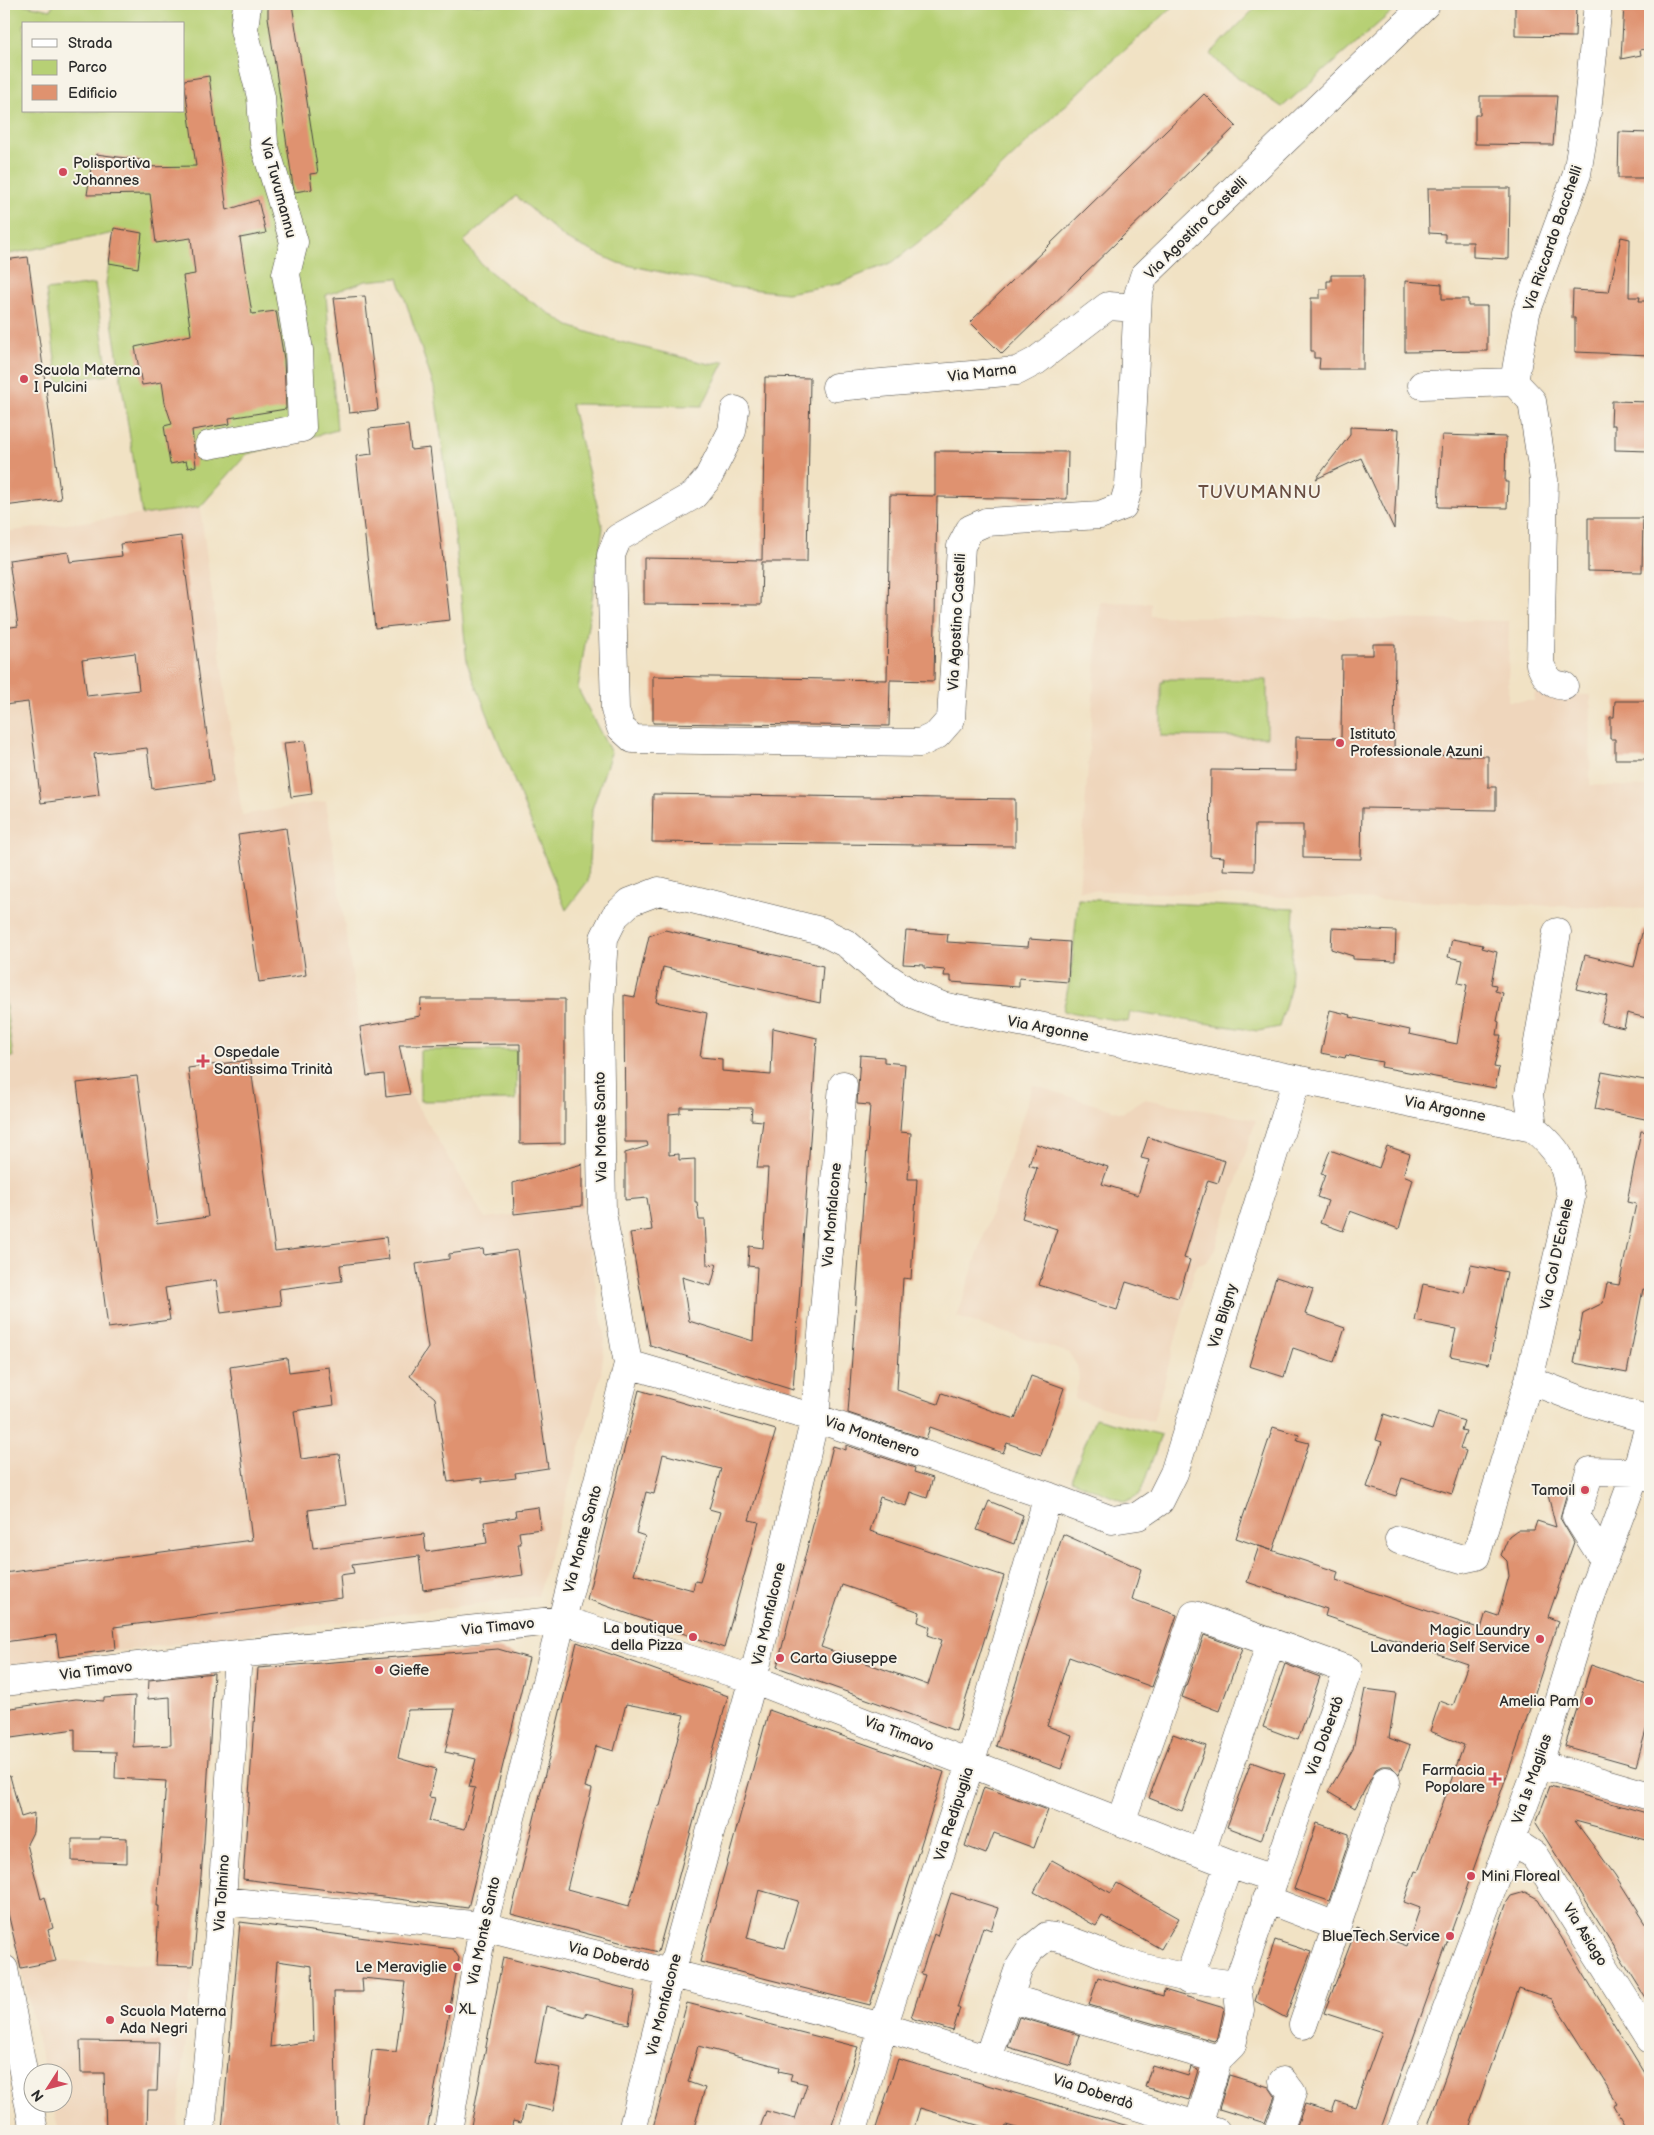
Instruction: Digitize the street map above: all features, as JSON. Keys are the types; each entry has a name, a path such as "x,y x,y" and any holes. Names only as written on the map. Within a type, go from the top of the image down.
{"street":[{"path":"228,4 244,30"},
{"name":"Via Tuvumannu","path":"209,445 302,428 299,350 286,274 294,242 264,143 261,97 244,30 247,4"},
{"name":"Via Agostino Castelli","path":"735,410 732,431 708,478 694,495 618,538 612,555 614,710 621,728 633,739 920,743 937,735 951,720 961,546 970,529 986,522 1100,515 1123,506 1129,486 1138,295 1144,276 1426,4"},
{"name":"Via Riccardo Bacchelli","path":"1514,382 1526,313 1577,174 1588,104 1598,4"},
{"name":"Via Marna","path":"836,388 1017,371 1036,361 1108,306 1137,308"},
{"path":"1422,385 1514,382 1532,401 1544,480 1540,664 1546,679 1557,685 1564,686"},
{"name":"Via Argonne","path":"604,938 615,916 630,902 659,891 821,931 847,944 878,971 910,993 942,1006 1532,1128"},
{"path":"1532,1128 1530,1094 1557,932"},
{"name":"Via Monte Santo","path":"448,2131 483,1926 628,1364 602,1212 599,1017 604,938"},
{"name":"Via Bligny","path":"1112,1520 1138,1516 1160,1500 1174,1473 1297,1079"},
{"name":"Via Monfalcone","path":"632,2131 672,1973 754,1679 815,1418 843,1085"},
{"name":"Via Col D'Echele","path":"1399,1540 1462,1559 1476,1556 1529,1380 1571,1198 1566,1168 1552,1144 1532,1128"},
{"name":"Via Montenero","path":"628,1364 815,1418 1048,1496 1112,1520"},
{"path":"1529,1380 1584,1401 1650,1421"},
{"name":"Via Is Maglias","path":"1401,2131 1539,1764 1604,1560 1643,1475 1650,1421"},
{"path":"1604,1560 1576,1516 1590,1471 1643,1475"},
{"name":"Via Redipuglia","path":"853,2131 883,2027 971,1762 1048,1496"},
{"name":"Via Doberdò","path":"222,1901 483,1926 883,2027 988,2058 1210,2130 1218,2059 1232,2045 1240,2010 1237,1985 1348,1670 1194,1615 1121,1822"},
{"name":"Via Timavo","path":"4,1682 238,1654 562,1620 754,1679 971,1762"},
{"path":"1201,1853 1271,1642"},
{"name":"Via Tolmino","path":"201,2131 222,1901 238,1654"},
{"path":"971,1762 1229,1864 1336,1926"},
{"path":"1539,1764 1650,1796"},
{"path":"1303,2025 1386,1781"},
{"name":"Via Asiago","path":"1511,1840 1534,1856 1650,2039"},
{"path":"1188,1980 1229,1864"},
{"path":"988,2058 1020,1968 1031,1949 1047,1936 1060,1937 1124,1962 1188,1980 1237,1985"},
{"path":"4,1969 34,2131"},
{"path":"1009,1998 1218,2059"},
{"path":"1279,2131 1292,2093 1283,2081"}],"shaded area":[{"name":"Ospedale Santissima Trinità","path":"200,507 242,815 326,801 360,1027 394,1021 410,1094 485,1218 582,1206 605,1339 601,1375 538,1596 4,1666 4,532"},
{"name":"Istituto Professionale Azuni","path":"1100,602 1151,603 1151,616 1509,621 1508,701 1534,701 1535,693 1591,695 1590,785 1650,787 1650,909 1079,890"},
{"path":"1033,1085 1122,1113 1144,1099 1256,1120 1213,1254 1206,1262 1196,1265 1153,1422 1074,1399 1079,1379 1077,1366 1069,1353 957,1317"},
{"name":"Scuola Materna Ada Negri","path":"56,1961 193,1966 177,2131 59,2131 54,2112 72,2112 72,2062 43,2062 21,1968"}],"green space":[{"path":"4,4 21,4 51,10 53,4 1176,4 1094,78 948,219 893,262 837,284 787,293 732,287 618,263 566,239 516,196 464,241 481,264 510,288 569,326 609,339 709,364 725,361 702,406 571,404 603,528 578,689 611,753 592,809 588,881 566,910 467,663 455,536 434,387 398,278 366,281 326,295 337,430 247,454 200,507 142,515 106,283 114,233 4,255"},
{"path":"1259,4 1401,4 1282,107 1221,66 1210,54"},
{"path":"95,284 108,375 58,382 46,290"},
{"path":"1164,679 1267,680 1267,737 1161,736 1161,682 1164,682"},
{"path":"1078,899 1294,909 1290,990 1279,1027 1258,1031 1130,1012 1128,1022 1063,1011 1071,974"},
{"path":"4,992 13,1057 4,1059"},
{"path":"420,1050 517,1050 516,1100 420,1101"},
{"path":"1095,1418 1161,1435 1140,1494 1125,1502 1071,1480"}],"building":[{"path":"268,4 292,4 318,173 310,174 312,189 295,192 293,186 268,17"},
{"path":"1515,4 1576,4 1575,37 1515,36"},
{"path":"1624,4 1650,4 1650,48 1640,50 1641,55 1621,59"},
{"path":"209,76 227,210 258,200 266,233 240,238 252,314 276,311 284,359 286,409 229,418 230,424 192,430 196,466 188,468 186,461 170,464 164,426 172,424 165,403 162,382 142,385 135,347 191,335 183,276 195,274 191,238 156,243 150,194 87,195 92,161 95,161 96,154 141,160 140,167 196,166 185,80"},
{"path":"1204,94 1236,126 1002,354 970,322"},
{"path":"1480,96 1557,96 1553,145 1475,144 1475,115 1480,115"},
{"path":"1619,132 1650,133 1650,178 1618,178"},
{"path":"1428,188 1510,188 1509,259 1473,257 1473,242 1445,242 1445,234 1429,233"},
{"path":"114,228 142,233 138,268 109,263"},
{"path":"1621,237 1630,239 1629,297 1640,297 1639,301 1650,301 1650,355 1575,352 1575,318 1572,318 1573,290 1609,292"},
{"name":"Scuola Materna I Pulcini","path":"28,257 61,499 4,506 4,260"},
{"path":"1331,275 1364,275 1363,369 1319,369 1320,358 1314,358 1314,351 1311,351 1311,298 1320,298 1320,289 1327,289 1327,281 1331,281"},
{"path":"1405,281 1442,284 1442,299 1468,299 1468,306 1487,306 1487,351 1405,352"},
{"path":"365,296 378,410 349,413 334,298"},
{"path":"765,377 810,378 807,562 762,562 761,605 644,604 644,558 762,560"},
{"path":"1612,401 1650,402 1650,451 1615,450 1615,425 1611,425"},
{"path":"408,425 411,450 430,448 450,620 375,628 356,456 372,454 369,429"},
{"path":"1350,427 1399,429 1394,529 1361,458 1316,479 1350,435"},
{"path":"1442,435 1506,437 1505,482 1508,482 1507,508 1438,507"},
{"path":"935,451 1068,452 1067,499 937,497 934,681 890,680 889,726 653,723 653,676 887,680 890,495 935,496"},
{"path":"1588,518 1643,518 1642,572 1588,571"},
{"path":"181,536 213,781 152,789 147,748 94,754 99,795 41,803 28,702 4,705 4,628 18,626 9,560 68,552 70,562 122,556 120,544","holes":["135,653 139,690 87,696 82,660"]},
{"path":"1373,644 1395,644 1394,755 1488,756 1488,787 1496,787 1496,810 1362,808 1361,859 1303,858 1303,825 1255,825 1254,871 1223,870 1224,857 1210,856 1211,770 1296,771 1296,737 1341,738 1342,655 1373,655"},
{"path":"1615,701 1650,701 1650,759 1615,759 1615,739 1610,739 1610,717 1614,717"},
{"path":"305,741 312,794 291,797 284,743"},
{"path":"653,794 1015,799 1015,846 652,842"},
{"path":"286,828 306,975 259,982 238,835"},
{"path":"1332,928 1396,931 1395,961 1353,959 1353,956 1331,949"},
{"path":"1643,929 1650,930 1650,1019 1627,1013 1624,1028 1601,1023 1608,996 1576,989 1585,955 1634,967"},
{"path":"665,930 823,966 820,1003 663,967 656,1002 707,1013 700,1057 722,1059 722,1071 771,1075 773,1028 817,1038 793,1390 650,1345 630,1233 652,1230 647,1198 625,1200 625,1153 648,1146 647,1142 625,1142 624,995 635,997 649,936","holes":["680,1107 752,1108 751,1120 763,1121 757,1168 768,1168 763,1248 749,1246 748,1266 757,1267 753,1341 689,1321 682,1277 711,1286 717,1264 707,1265 705,1220 699,1220 697,1202 695,1202 695,1159 679,1160 679,1154 669,1155 669,1114 680,1113"]},
{"path":"906,931 948,934 947,942 1028,947 1029,939 1070,942 1068,982 1019,978 1019,987 951,982 951,976 944,976 945,970 924,968 924,965 903,964"},
{"path":"1452,939 1483,945 1482,948 1497,952 1491,984 1496,985 1495,991 1503,993 1497,1021 1499,1022 1497,1035 1501,1035 1494,1067 1499,1068 1495,1088 1381,1067 1382,1062 1346,1055 1345,1058 1321,1053 1330,1010 1351,1015 1350,1017 1410,1030 1409,1034 1457,1044 1467,985 1458,983 1463,960 1448,957"},
{"path":"421,999 565,999 565,1143 520,1144 520,1044 399,1045 410,1094 386,1097 384,1074 367,1076 360,1027 420,1016"},
{"path":"860,1055 884,1057 884,1062 905,1064 900,1132 911,1133 908,1179 917,1179 911,1279 903,1278 897,1390 938,1404 942,1393 1015,1419 1031,1376 1064,1388 1041,1455 1007,1443 1003,1453 930,1427 926,1439 848,1413 870,1105 857,1104"},
{"path":"250,1060 275,1251 386,1237 389,1259 340,1265 342,1281 279,1289 281,1305 221,1313 216,1280 165,1288 170,1320 108,1328 77,1083 137,1076 157,1224 208,1217 188,1068"},
{"path":"1602,1072 1650,1081 1650,1120 1595,1109"},
{"path":"1641,1131 1650,1132 1650,1291 1643,1289 1627,1373 1574,1363 1583,1313 1603,1303 1607,1283 1619,1285 1636,1204 1627,1202"},
{"path":"1148,1137 1225,1161 1218,1183 1208,1180 1184,1258 1190,1260 1178,1298 1126,1282 1117,1310 1039,1285 1057,1229 1022,1218 1037,1168 1029,1165 1036,1144 1108,1167 1102,1184 1138,1195 1149,1160 1141,1158"},
{"path":"1387,1146 1410,1154 1403,1175 1413,1179 1399,1229 1350,1211 1343,1231 1320,1223 1328,1201 1317,1197 1325,1175 1321,1174 1330,1150 1379,1168"},
{"path":"582,1164 582,1206 514,1214 513,1183"},
{"path":"483,1249 484,1255 517,1250 548,1468 515,1473 516,1478 482,1482 482,1478 448,1482 435,1398 410,1376 428,1348 416,1264 449,1259 449,1254"},
{"path":"1471,1265 1507,1272 1489,1364 1450,1356 1456,1329 1415,1321 1423,1284 1464,1293"},
{"path":"1276,1277 1313,1289 1305,1314 1345,1328 1334,1362 1293,1348 1284,1377 1249,1366"},
{"path":"287,1358 289,1372 329,1367 334,1405 294,1411 301,1459 339,1454 346,1505 308,1510 313,1548 424,1534 426,1552 487,1543 484,1522 516,1517 515,1510 538,1507 541,1529 519,1532 521,1544 518,1544 523,1575 423,1590 419,1556 352,1565 354,1573 340,1575 342,1598 114,1627 116,1649 59,1657 56,1635 4,1642 4,1573 252,1540 230,1367"},
{"path":"639,1390 776,1430 749,1520 759,1522 724,1648 587,1599","holes":["663,1454 721,1469 709,1509 720,1512 700,1582 695,1581 693,1590 634,1574 645,1536 636,1533 646,1492 654,1494"]},
{"path":"1438,1412 1464,1421 1461,1430 1466,1431 1460,1448 1466,1451 1452,1494 1402,1478 1396,1496 1367,1487 1382,1442 1376,1440 1384,1414 1432,1430"},
{"path":"1273,1427 1299,1435 1297,1440 1309,1443 1273,1551 1236,1538"},
{"path":"846,1445 915,1468 914,1472 933,1478 927,1498 910,1492 906,1506 880,1497 870,1531 1004,1576 956,1731 777,1667 833,1446 846,1450","holes":["842,1585 920,1612 918,1622 930,1627 928,1635 942,1640 928,1685 821,1647"]},
{"path":"1569,1485 1560,1518 1574,1542 1548,1617 1558,1621 1522,1733 1380,2131 1295,2131 1305,2104 1332,2112 1336,2101 1355,2107 1382,2032 1324,2013 1357,1927 1407,1946 1420,1908 1404,1902 1415,1871 1418,1872 1464,1745 1430,1731 1440,1701 1453,1706 1468,1664 1325,1616 1327,1609 1247,1582 1259,1546 1338,1572 1336,1580 1481,1629 1486,1612 1498,1616 1509,1576 1507,1561 1501,1555 1509,1536 1517,1530 1534,1530 1537,1521 1556,1527 1547,1491"},
{"path":"989,1501 1023,1515 1014,1544 977,1530"},
{"path":"1063,1534 1141,1569 1132,1599 1177,1615 1152,1687 1069,1657 1047,1726 1072,1735 1061,1769 996,1746"},
{"path":"1204,1635 1242,1649 1219,1711 1182,1697"},
{"path":"577,1642 728,1696 658,1952 511,1914","holes":["626,1704 684,1715 660,1806 658,1806 629,1906 567,1889 592,1789 585,1787 596,1746 614,1751"]},
{"path":"498,1649 529,1658 468,1908 243,1879 258,1668","holes":["455,1709 445,1752 476,1759 469,1787 475,1788 465,1829 429,1821 435,1798 429,1797 436,1769 398,1758 408,1710"]},
{"path":"1285,1664 1320,1677 1298,1740 1263,1727"},
{"path":"1591,1665 1650,1685 1650,1716 1636,1766 1565,1746"},
{"path":"214,1673 204,1842 193,1966 156,1965 159,1906 157,1906 166,1781 115,1778 116,1752 75,1751 75,1729 4,1739 4,1709 76,1699 104,1701 104,1698 135,1696 133,1747 171,1745 170,1697 148,1699 149,1680"},
{"path":"1365,1689 1396,1693 1389,1738 1410,1746 1399,1774 1391,1766 1382,1766 1376,1769 1355,1808 1328,1792 1353,1749"},
{"path":"769,1710 944,1772 870,2005 700,1962","holes":["759,1890 798,1901 784,1948 747,1938"]},
{"path":"1173,1734 1206,1746 1182,1811 1149,1798"},
{"path":"1251,1762 1285,1774 1261,1840 1227,1827"},
{"path":"10,1776 21,1817 34,1813 33,1832 27,1844 41,1899 45,1897 53,1928 48,1930 56,1961 21,1968 4,1896 4,1777"},
{"path":"1550,1786 1650,1814 1650,1841 1575,1821 1615,1875 1650,1930 1650,2004 1536,1823"},
{"path":"984,1787 1048,1810 1034,1848 994,1833 986,1854 965,1846"},
{"path":"1317,1823 1349,1834 1349,1841 1329,1901 1294,1889"},
{"path":"100,1837 127,1838 127,1863 72,1861 72,1839 100,1839"},
{"path":"1052,1860 1111,1893 1117,1883 1179,1918 1161,1949 1102,1916 1096,1926 1034,1892"},
{"path":"1525,1892 1538,1899 1650,2083 1650,2131 1629,2131 1614,2105 1618,2103 1552,1999 1519,1988 1468,2131 1426,2131 1507,1902 1511,1896"},
{"path":"951,1893 998,1908 991,1930 983,1927 957,2008 960,2008 953,2031 911,2018 925,1975 921,1974 934,1934 937,1936"},
{"path":"240,1922 453,1949 459,1958 427,2131 362,2131 372,2050 396,2052 405,1982 362,1978 363,1992 334,1992 337,2131 222,2131","holes":["277,1961 312,1966 314,2041 270,2047"]},
{"path":"1275,1940 1311,1952 1286,2018 1255,2001"},
{"path":"503,1957 635,1991 629,2024 585,2013 585,2017 546,2006 535,2063 561,2068 553,2111 525,2105 521,2123 513,2121 511,2131 470,2131"},
{"path":"1098,1977 1163,1996 1164,1990 1224,2008 1218,2037 1214,2041 1089,2005"},
{"path":"687,2003 858,2047 830,2131 759,2131 766,2111 795,2119 807,2084 790,2080 792,2074 779,2071 780,2067 698,2046 688,2082 705,2088 693,2131 652,2131"},
{"path":"1019,2017 1080,2035 1071,2066 1008,2047"},
{"path":"80,2041 159,2042 157,2091 148,2091 147,2131 106,2131 104,2073 81,2073"},
{"path":"898,2059 1128,2126 1128,2131 1027,2131 1006,2125 1004,2131 997,2131 920,2108 913,2131 875,2131"},
{"path":"1152,2065 1188,2076 1191,2067 1198,2070 1189,2100 1145,2087"},
{"path":"1229,2075 1269,2087 1275,2096 1265,2123 1219,2109"}],"place":[{"name":"Polisportiva Johannes","path":"63,172"},
{"name":"Scuola Materna I Pulcini","path":"24,379"},
{"name":"Istituto Professionale Azuni","path":"1340,743"},
{"name":"Ospedale Santissima Trinità","path":"203,1061"},
{"name":"Tamoil","path":"1585,1490"},
{"name":"La boutique della Pizza","path":"693,1637"},
{"name":"Magic Laundry Lavanderia Self Service","path":"1540,1639"},
{"name":"Carta Giuseppe","path":"780,1658"},
{"name":"Gieffe","path":"379,1670"},
{"name":"Amelia Pam","path":"1589,1701"},
{"name":"Farmacia Popolare","path":"1495,1779"},
{"name":"Mini Floreal","path":"1471,1876"},
{"name":"BlueTech Service","path":"1450,1936"},
{"name":"Le Meraviglie","path":"457,1967"},
{"name":"XL","path":"449,2009"},
{"name":"Scuola Materna Ada Negri","path":"110,2020"}],"district":[{"name":"TUVUMANNU","path":"1260,492"}]}
